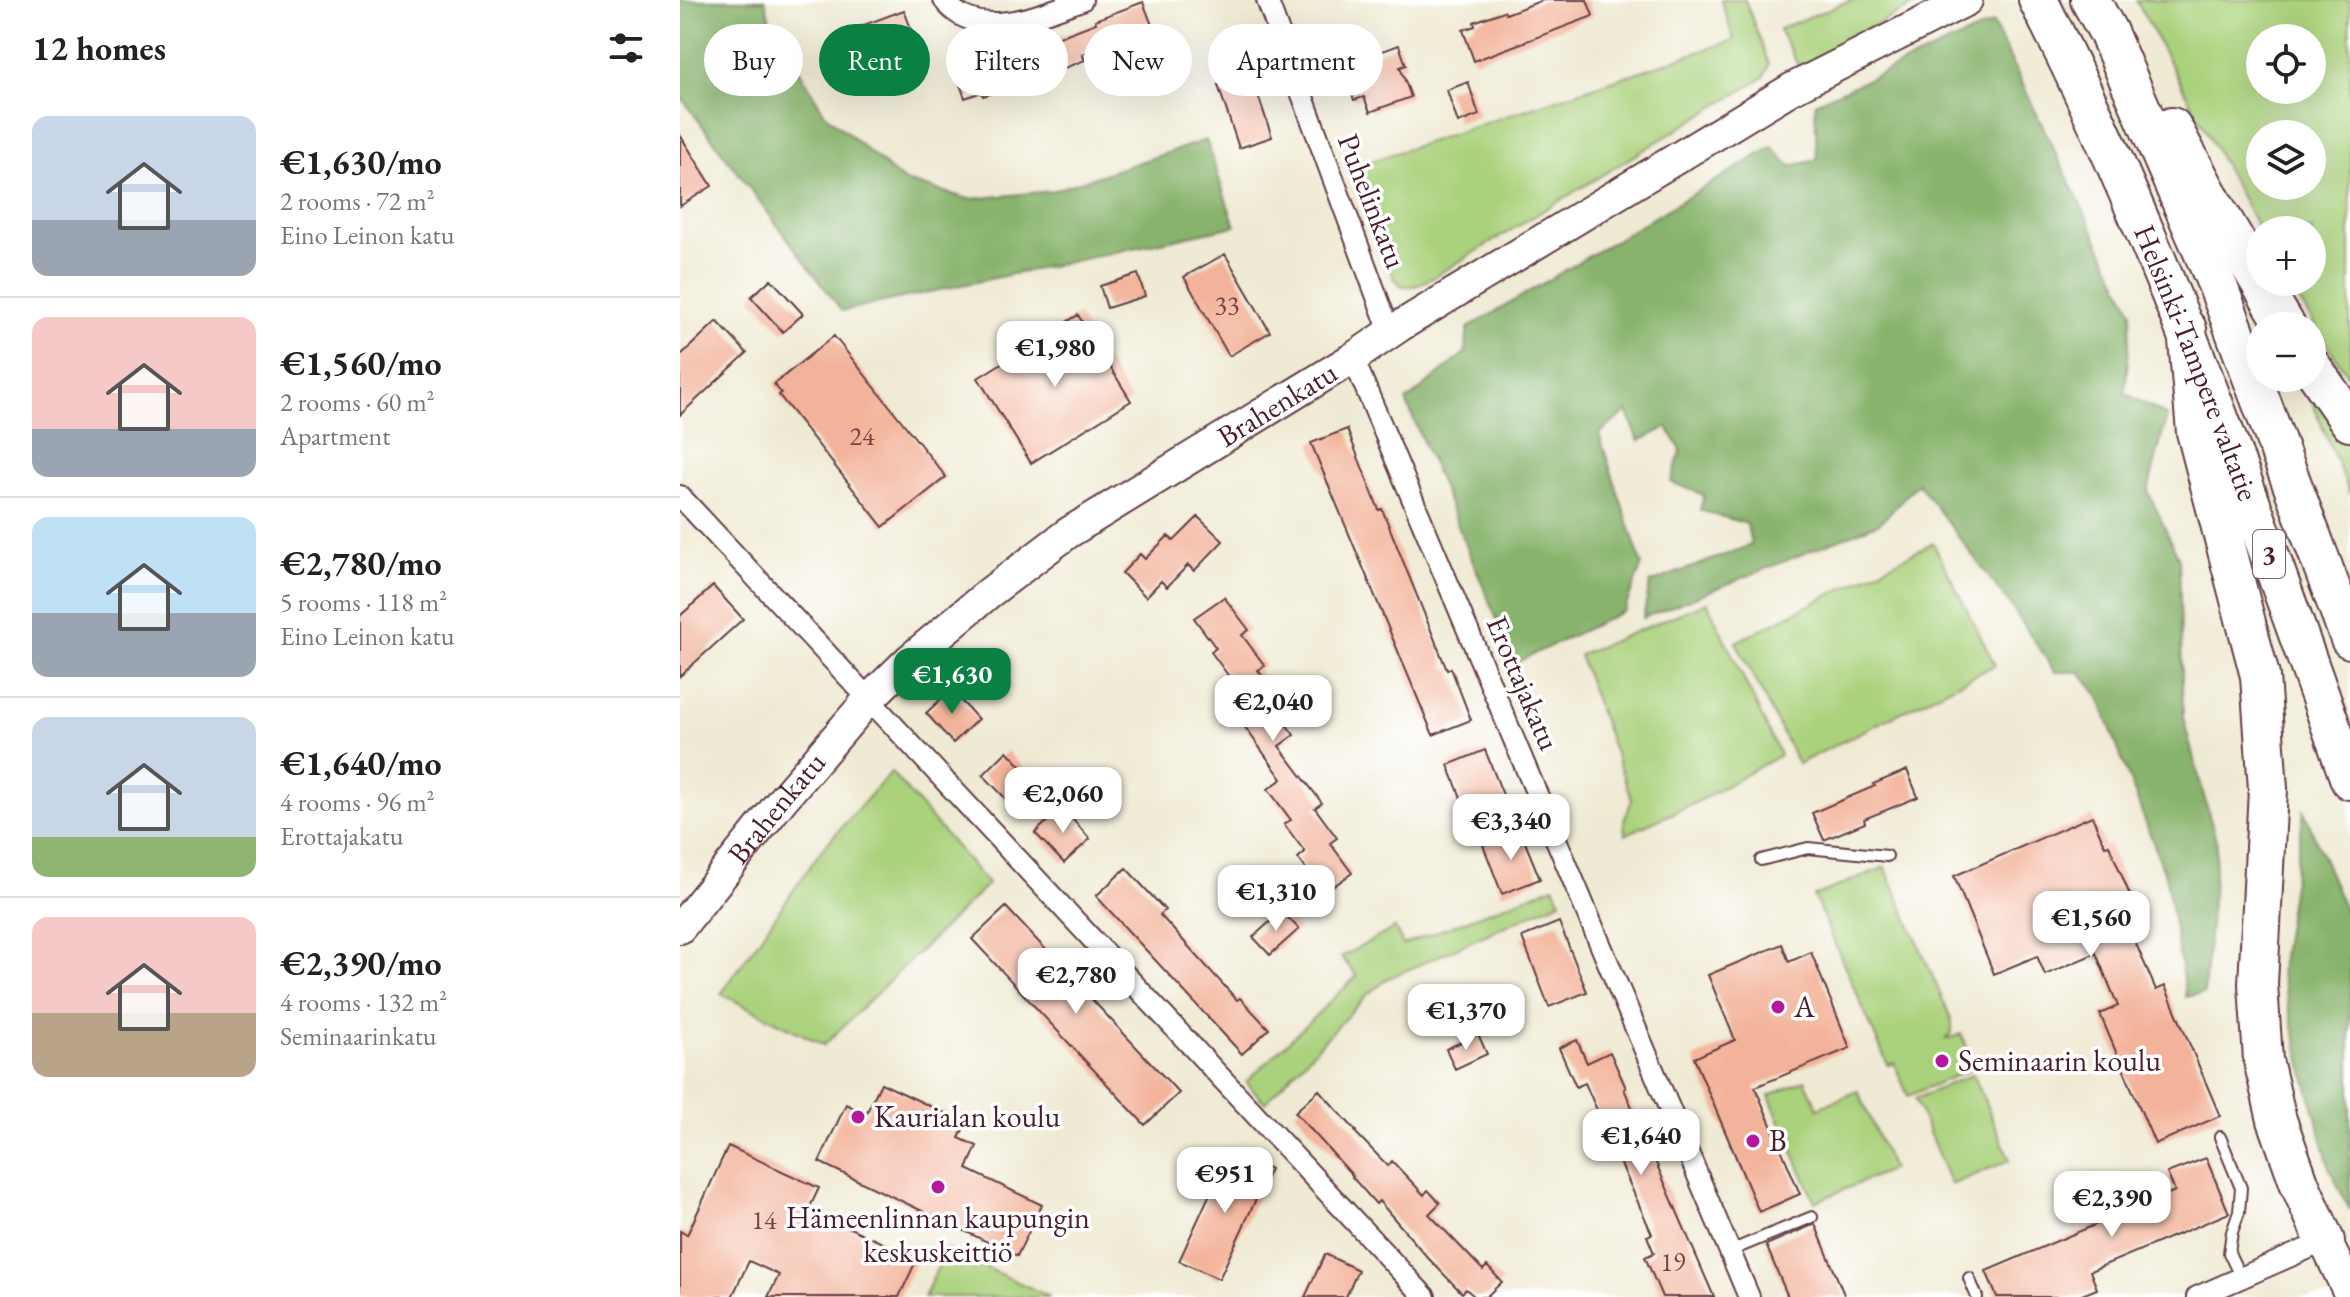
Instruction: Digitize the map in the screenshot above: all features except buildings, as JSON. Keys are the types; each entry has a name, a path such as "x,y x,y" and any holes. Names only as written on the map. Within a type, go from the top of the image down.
{"highway":[{"name":"Helsinki-Tampere valtatie","path":"2039,2 2097,118 2187,329 2350,780"},
{"name":"Helsinki-Tampere valtatie","path":"2099,16 2219,289 2350,639"},
{"path":"2099,16 2178,136 2214,205 2278,312"},
{"path":"2187,329 2196,432 2260,676 2268,789 2258,984 2263,1060 2277,1120 2300,1185 2325,1241"},
{"path":"2326,387 2350,422"}],"main road":[{"name":"Brahenkatu","path":"680,928 783,799 868,700 910,659 989,593 1068,533 1353,358 1390,332 1791,89 1967,0"},
{"path":"2325,1241 2350,1293"}],"street":[{"path":"944,0 956,14 999,24 1082,0"},
{"name":"Puhelinkatu","path":"1267,0 1390,332"},
{"name":"Erottajakatu","path":"1353,358 1749,1297"},
{"path":"680,496 1425,1297"},
{"path":"2197,1297 2325,1241"}],"lane":[{"path":"1761,860 1808,848 1887,856"},
{"path":"2220,1137 2241,1188 2239,1212 2229,1244 2229,1253 2241,1278"},
{"path":"1730,1251 1812,1217"},
{"path":"1969,1278 1977,1297"}],"green space":[{"path":"680,0 765,0 772,24 704,24 704,96 803,96 803,76 825,114 902,180 969,199 1052,191 1206,140 1235,226 842,311 680,96"},
{"path":"1721,0 1745,0 1769,64 1764,77 1432,278 1415,286 1402,286 1394,278 1353,167 1734,40"},
{"path":"1851,0 1923,0 1799,67 1779,29"},
{"path":"2136,0 2350,0 2350,379 2326,342 2326,312 2306,312 2296,296 2326,296 2326,216 2251,216"},
{"path":"1993,23 2132,311 2125,393 2167,416 2148,491 2179,559 2183,718 2217,844 2204,993 2186,997 2166,877 2098,695 2080,672 2055,672 2011,606 1918,483 1880,523 1643,618 1650,583 1751,545 1747,524 1700,510 1704,495 1671,482 1681,450 1667,427 1639,441 1627,411 1599,434 1642,565 1624,611 1515,663 1406,401 1465,353 1468,328 1772,147 1790,166 1817,160 1815,103"},
{"path":"2308,392 2350,444 2350,494"},
{"path":"1933,543 1995,665 1798,764 1736,642"},
{"path":"1707,602 1780,755 1695,803 1625,835 1624,820 1632,800 1579,655"},
{"path":"891,772 988,884 824,1045 721,994 823,848"},
{"path":"2304,811 2350,923 2350,1210 2330,1170 2280,970"},
{"path":"1885,867 1952,1021 1952,1032 1945,1040 1961,1034 1976,1067 1908,1096 1894,1063 1888,1065 1814,896"},
{"path":"1554,886 1561,901 1389,978 1367,995 1265,1103 1246,1082 1357,976 1341,957 1395,928 1403,945"},
{"path":"1973,1074 2010,1160 1951,1185 1915,1099"},
{"path":"1805,1080 1818,1108 1858,1091 1892,1169 1815,1202 1769,1096"},
{"path":"946,1249 1050,1297 924,1297"}],"place":[{"name":"A","path":"1778,1007"},
{"name":"Seminaarin koulu","path":"1942,1061"},
{"name":"Kaurialan koulu","path":"858,1117"},
{"name":"B","path":"1753,1141"},
{"name":"Hämeenlinnan kaupungin keskuskeittiö","path":"938,1187"}]}
